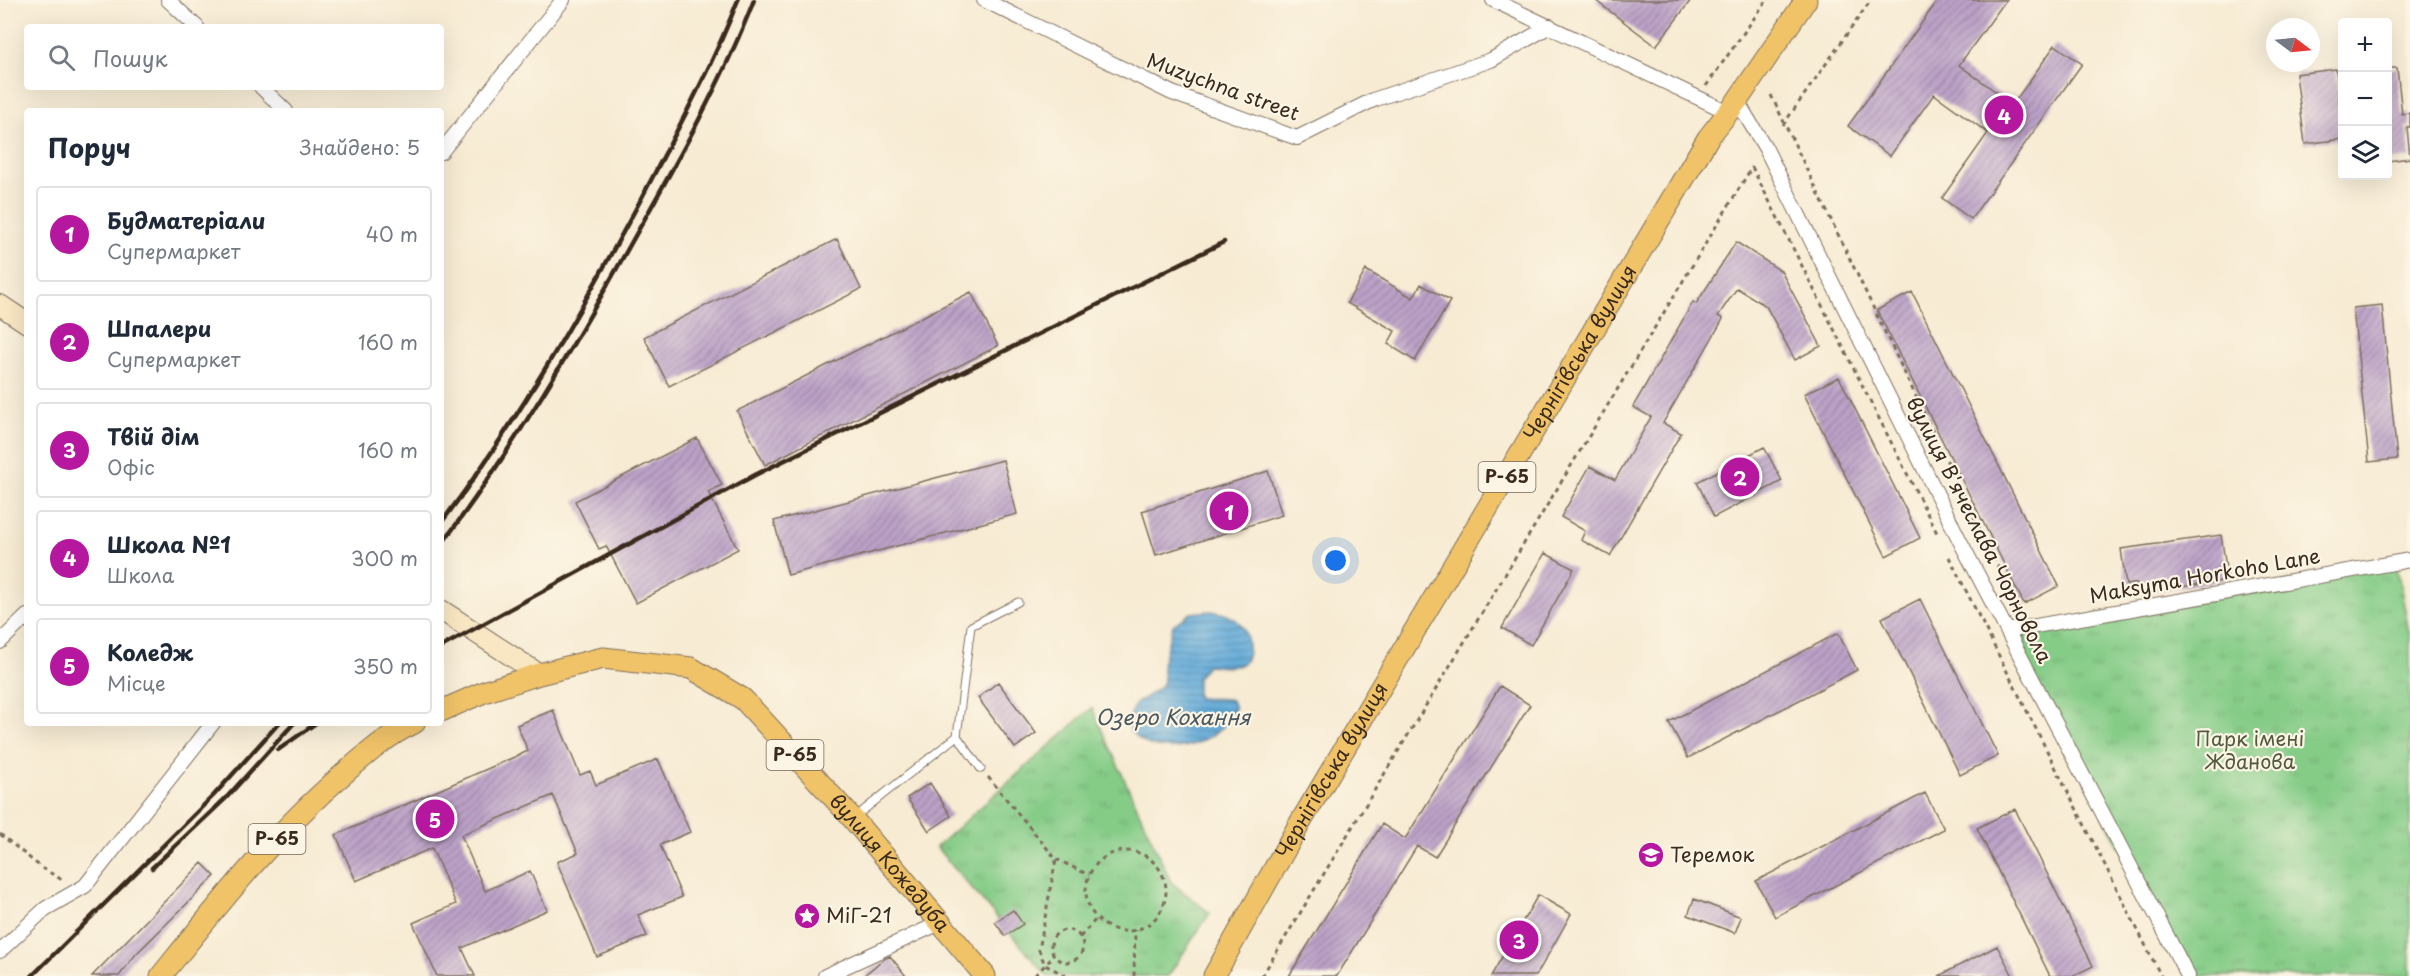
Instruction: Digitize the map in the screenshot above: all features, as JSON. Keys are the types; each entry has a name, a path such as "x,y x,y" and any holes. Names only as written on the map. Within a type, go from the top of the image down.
{"main road":[{"name":"Чернігівська вулиця","path":"1214,972 1708,138 1806,0"},
{"path":"0,305 24,321"},
{"path":"444,612 539,674"},
{"name":"вулиця Кожедуба","path":"539,674 603,658 691,668 743,699 853,819 942,922 985,976"},
{"name":"Р-65","path":"444,710 484,692 539,674"},
{"name":"Р-65","path":"162,976 239,878 325,789 392,733 407,726"}],"street":[{"path":"168,0 194,24"},
{"path":"444,148 563,0"},
{"name":"Muzychna street","path":"984,0 1172,93 1297,138 1373,100 1491,60 1550,26"},
{"path":"1493,0 1698,98 1732,106"},
{"path":"264,90 283,108"},
{"name":"вулиця В'ячеслава Чорновола","path":"1732,106 1766,149 2007,631 2188,976"},
{"name":"Maksyma Horkoho Lane","path":"2007,631 2410,560"},
{"path":"0,642 24,619"},
{"path":"0,951 45,909 86,886 211,726"},
{"path":"825,976 942,922"}],"lane":[{"path":"981,769 957,735 971,626 1018,602"},
{"path":"853,819 957,735"}],"path":[{"path":"1698,98 1767,0"},
{"path":"1784,125 1871,0"},
{"path":"1771,95 2027,628"},
{"path":"1262,976 1752,167 1940,540"},
{"path":"1946,550 2161,976"},
{"path":"981,769 1056,859 1090,876"},
{"path":"0,834 61,880 86,886"},
{"path":"1117,852 1138,852 1156,863 1166,882 1165,903 1153,921 1135,930 1114,929 1097,918 1087,900 1090,876 1099,862 1117,852"},
{"path":"1056,859 1039,950 1045,965 1067,976"},
{"path":"1080,937 1097,918"},
{"path":"1134,976 1135,930"},
{"path":"1065,931 1073,932 1080,937 1083,945 1081,954 1076,960 1068,962 1054,956 1052,941 1057,934 1065,931"},
{"path":"1035,975 1054,956"}],"green space":[{"name":"Парк імені Жданова","path":"2396,562 2410,638 2410,976 2187,976 2007,631"},
{"path":"1092,708 1171,882 1210,913 1168,976 1047,976 936,847"}],"water":[{"name":"Озеро Кохання","path":"1211,611 1231,617 1241,625 1248,642 1248,654 1242,664 1236,666 1207,665 1197,678 1197,697 1232,700 1235,709 1221,729 1199,742 1175,748 1162,748 1147,744 1130,731 1130,719 1135,705 1164,682 1162,664 1173,625 1191,613"}],"building":[{"path":"1595,0 1691,0 1656,46"},
{"path":"1938,0 2006,0 1959,65 2013,104 2055,45 2082,64 1971,219 1942,198 1988,133 1934,94 1890,156 1848,126"},
{"path":"2392,68 2397,68 2402,114 2410,113 2410,127 2407,127 2410,158 2392,160"},
{"path":"2336,69 2338,140 2305,144 2296,74"},
{"path":"837,239 861,289 669,386 644,337"},
{"path":"1736,242 1781,271 1821,346 1795,360 1766,306 1737,288 1718,316 1723,319 1663,423 1681,433 1610,556 1581,540 1585,531 1561,517 1590,466 1615,480 1651,417 1633,407 1693,302 1696,304"},
{"path":"1366,270 1413,298 1421,284 1450,301 1415,361 1388,344 1395,331 1347,303"},
{"path":"971,292 998,346 765,465 737,411"},
{"path":"1912,292 2059,586 2024,604 1877,310"},
{"path":"2382,305 2397,459 2369,462 2353,308"},
{"path":"1839,377 1920,538 1886,556 1804,394"},
{"path":"697,438 722,485 708,492 738,549 636,603 606,546 599,549 575,501"},
{"path":"1764,447 1782,481 1714,517 1697,482"},
{"path":"1003,460 1017,514 788,575 774,521"},
{"path":"1268,471 1282,515 1156,555 1142,511"},
{"path":"2221,535 2228,580 2139,593 2137,583 2126,585 2121,549"},
{"path":"1545,553 1574,569 1531,645 1502,628"},
{"path":"1920,599 1998,756 1960,775 1882,618"},
{"path":"1838,633 1857,670 1688,758 1669,722"},
{"path":"998,682 1036,733 1015,748 978,698"},
{"path":"1500,686 1530,705 1435,857 1417,846 1337,976 1289,976 1382,824 1405,839"},
{"path":"553,710 580,775 590,771 596,785 658,759 690,832 660,845 682,897 638,915 647,936 597,957 557,862 578,853 553,795 461,835 485,891 530,871 547,910 462,948 475,976 437,976 413,923 456,904 432,848 356,881 336,835 528,751 517,725"},
{"path":"930,783 951,816 929,831 907,798"},
{"path":"1925,793 1944,829 1775,917 1756,881"},
{"path":"2015,809 2093,966 2073,976 2050,976 1977,828"},
{"path":"202,863 215,876 136,954 119,976 92,976"},
{"path":"1538,895 1571,914 1536,976 1491,976"},
{"path":"1694,899 1741,917 1735,933 1688,915"},
{"path":"1013,910 1023,924 1005,936 995,922"},
{"path":"1997,946 2013,976 1939,976"},
{"path":"890,956 906,976 863,976 884,959"}],"railway":[{"path":"444,519 522,406 594,284 692,102 738,0"},
{"path":"444,541 519,433 590,315 699,120 754,0"},
{"path":"444,645 755,475 1224,242"},
{"path":"32,976 214,795 276,726"},
{"path":"152,868 227,797 291,726"},
{"path":"278,750 312,726"}],"place":[{"name":"Школа №1","path":"2004,115"},
{"name":"Шпалери","path":"1740,477"},
{"name":"Будматеріали","path":"1229,511"},
{"name":"Коледж","path":"435,819"},
{"name":"Теремок","path":"1651,855"},
{"name":"МіГ-21","path":"807,916"},
{"name":"Твій дім","path":"1519,940"}]}
